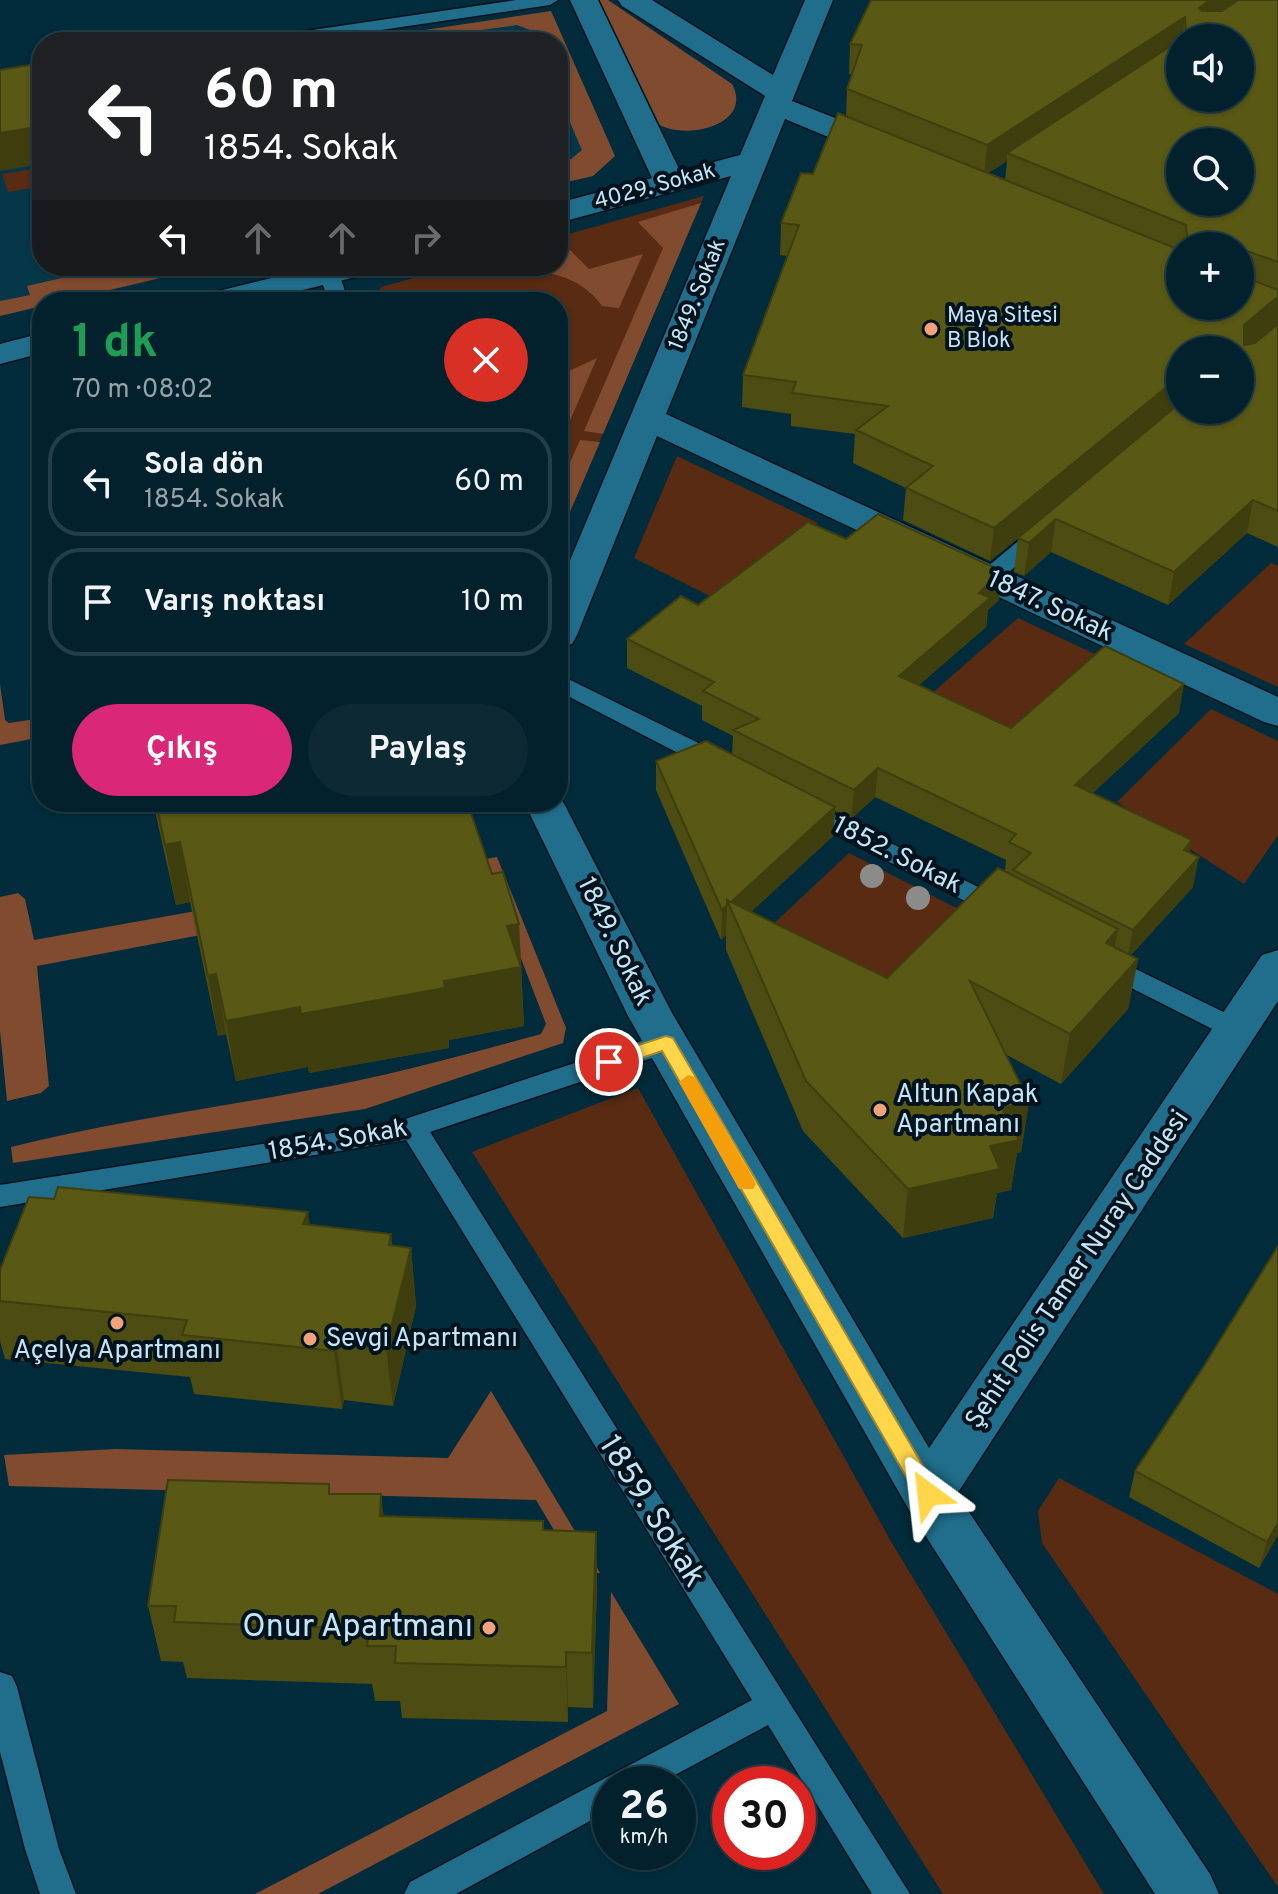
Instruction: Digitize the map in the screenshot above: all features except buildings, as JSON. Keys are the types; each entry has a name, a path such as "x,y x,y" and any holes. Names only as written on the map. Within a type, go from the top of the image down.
{"street":[{"path":"584,0 670,183"},
{"path":"632,0 779,99 908,159"},
{"name":"1849. Sokak","path":"568,611 819,0"},
{"name":"4029. Sokak","path":"568,210 753,161"},
{"path":"275,292 343,281"},
{"path":"0,354 32,346"},
{"name":"1847. Sokak","path":"647,418 1278,713"},
{"name":"1849. Sokak","path":"550,812 666,1043 928,1494"},
{"name":"Şehit Polis Tamer Nuray Caddesi","path":"928,1494 1278,966"},
{"path":"928,1494 1189,1894"}],"lane":[{"path":"333,32 550,0"},
{"path":"988,578 1056,521"},
{"path":"568,686 746,778"},
{"name":"1852. Sokak","path":"788,799 1025,921"},
{"path":"1080,950 1237,1030"},
{"name":"1854. Sokak","path":"0,1196 376,1138 414,1129 666,1043"},
{"name":"1859. Sokak","path":"414,1129 892,1894"},
{"path":"0,1687 42,1849 58,1894"},
{"path":"659,1766 772,1706"},
{"path":"422,1894 592,1802"}],"shaded area":[{"path":"598,0 608,0 732,84 736,98 734,110 713,126 699,130 670,129 658,124"},
{"path":"551,11 560,32 411,32"},
{"path":"551,11 560,32 531,32 517,25 468,32 411,32"},
{"path":"568,50 615,156 593,176 568,182"},
{"path":"568,50 615,156 593,176 568,182 568,160 582,150 568,118"},
{"path":"32,88 32,276 170,276 102,292 32,292 32,308 0,316 0,93"},
{"path":"32,169 32,188 8,192 2,174"},
{"path":"704,196 568,516 568,292 378,292 381,287 420,276 568,276 568,234"},
{"path":"701,203 603,434 584,431 663,248 638,222"},
{"path":"568,248 589,269 643,254 619,308 602,306 569,279 559,276 568,276"},
{"path":"70,276 168,276 102,292 32,292 32,308 0,316 0,301 30,295 27,286"},
{"path":"597,358 568,425 568,371"},
{"path":"580,440 600,442 568,517 568,467"},
{"path":"677,456 818,523 716,599 634,558"},
{"path":"1271,563 1278,566 1278,687 1184,644"},
{"path":"1018,618 1099,656 1001,742 922,702"},
{"path":"0,684 5,720 9,723 32,720 32,739 0,745"},
{"path":"1211,709 1278,741 1278,835 1244,884 1117,802"},
{"path":"849,853 970,915 879,1007 754,942"},
{"path":"497,857 566,1028 563,1043 365,1109 13,1163 11,1147 85,1130 397,1072 541,1034 546,1024 491,880 37,966 49,1086 41,1093 7,1101 0,1031 0,897 18,893 25,899 34,940"},
{"path":"638,1088 892,1543 1104,1894 943,1894 472,1152"},
{"path":"491,1391 600,1573 579,1572 536,1500 9,1486 4,1455 115,1449 448,1458"},
{"path":"1059,1478 1278,1594 1278,1887 1042,1543 1038,1511"},
{"path":"611,1592 679,1704 318,1894 255,1894 607,1711"}],"slow traffic":[{"path":"688,1082 746,1184"}],"place":[{"name":"Maya Sitesi B Blok","path":"931,329"},
{"name":"Altun Kapak Apartmanı","path":"880,1110"},
{"name":"Açelya Apartmanı","path":"117,1323"},
{"name":"Sevgi Apartmanı","path":"310,1339"},
{"name":"Onur Apartmanı","path":"489,1628"}],"route":[{"path":"609,1062 666,1043 771,1229 928,1494"}]}
